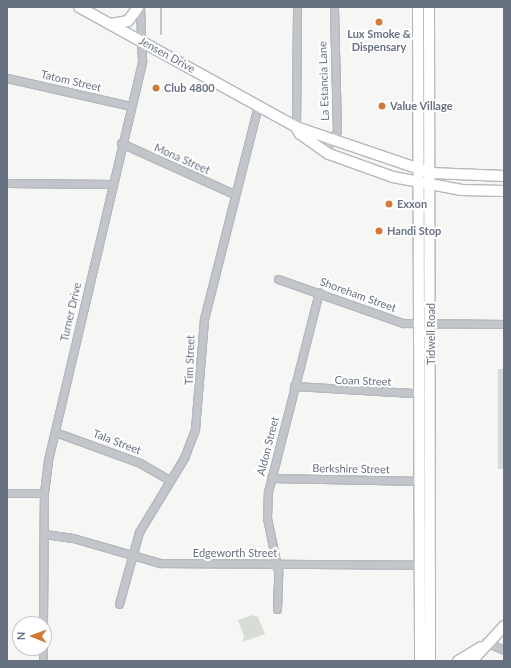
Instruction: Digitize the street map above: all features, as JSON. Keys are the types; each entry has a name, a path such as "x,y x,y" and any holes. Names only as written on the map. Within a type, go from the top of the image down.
{"main road":[{"name":"Jensen Drive","path":"78,7 141,40 296,127 431,173 504,176"},
{"path":"110,24 128,21 139,7"},
{"name":"Tidwell Road","path":"418,7 420,394 424,481 424,565 420,661"},
{"name":"Tidwell Road","path":"424,481 430,394 432,324 429,7"},
{"path":"419,52 429,52"},
{"path":"419,102 430,102"},
{"name":"Jensen Drive","path":"296,127 300,134 325,151 393,177 431,186 504,191"},
{"name":"Tidwell Road","path":"424,565 430,661"},
{"path":"458,661 484,644 504,626"},
{"path":"472,661 484,644"}],"street":[{"name":"Turner Drive","path":"43,616 44,493 55,432 121,143 142,61 139,7"},
{"path":"296,127 297,7"},
{"name":"La Estancia Lane","path":"325,151 333,140 337,131 337,80 334,60 334,7"},
{"name":"Tatom Street","path":"7,78 130,106"},
{"name":"Tim Street","path":"119,604 130,556 146,515 184,458 195,429 200,405 202,330 234,194 258,105"},
{"name":"Mona Street","path":"121,143 234,194"},
{"path":"7,183 112,184"},
{"name":"Shoreham Street","path":"278,279 319,292 394,320 420,324 504,324"},
{"name":"Aldon Street","path":"277,609 277,564 267,518 271,478 319,292"},
{"name":"Coan Street","path":"294,386 430,394"},
{"name":"Tala Street","path":"55,432 140,463 169,480"},
{"name":"Berkshire Street","path":"271,478 424,481"},
{"path":"7,493 44,493"},
{"name":"Edgeworth Street","path":"44,534 73,538 130,556 160,563 424,565"},
{"path":"484,644 504,650"}],"shaded area":[{"path":"498,369 504,369 504,469 498,469"},
{"path":"253,615 258,617 265,634 242,642 244,637 238,620"}],"waterway":[{"path":"161,7 161,34"}],"place":[{"name":"Lux Smoke & Dispensary","path":"379,22"},
{"name":"Club 4800","path":"156,88"},
{"name":"Value Village","path":"382,106"},
{"name":"Exxon","path":"389,204"},
{"name":"Handi Stop","path":"379,231"}]}
